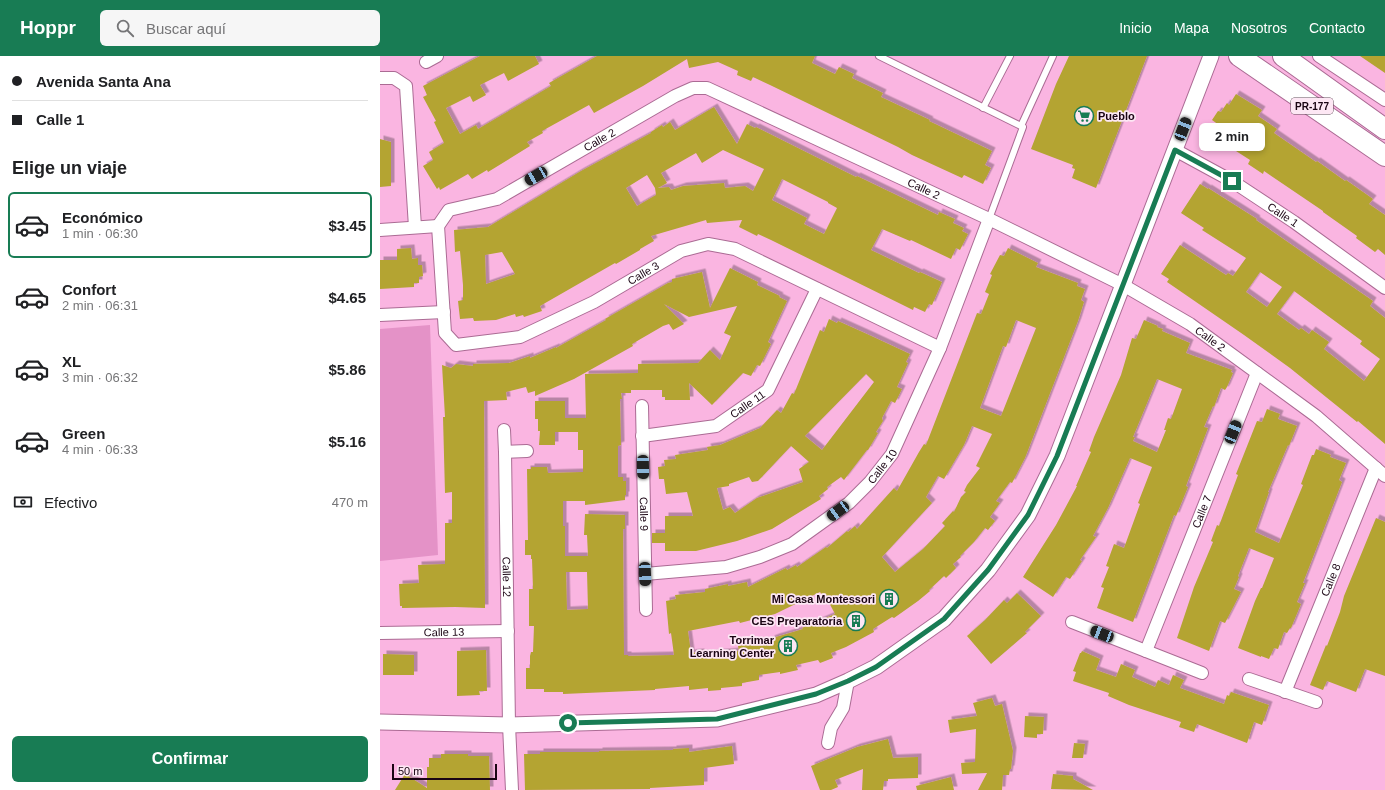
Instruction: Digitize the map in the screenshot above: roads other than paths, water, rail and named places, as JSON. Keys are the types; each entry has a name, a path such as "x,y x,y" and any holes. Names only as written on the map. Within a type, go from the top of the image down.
{"highway":[{"name":"PR-177","path":"1239,56 1385,156"},
{"name":"PR-177","path":"1283,56 1385,128"}],"street":[{"path":"382,722 509,725 717,719 816,694 848,681 876,667 944,619 988,570 1028,515 1057,456 1211,56"},
{"path":"1318,56 1385,100"},
{"path":"380,78 394,78 406,86 415,227"},
{"name":"Calle 2","path":"438,226 450,210 497,199 675,96 693,88 707,88 989,219 1123,285 1190,324 1316,416 1381,472"},
{"name":"Calle 1","path":"1175,150 1232,181 1294,222 1385,288"},
{"name":"Calle 10","path":"645,574 726,567 760,557 792,544 849,503 870,482 892,454 940,348 989,219"},
{"path":"380,230 438,226"},
{"name":"Calle 3","path":"438,226 445,333 456,345 520,337 594,302 681,251 708,244 735,249 940,348"},
{"name":"Calle 11","path":"642,436 716,426 768,390 817,289"},
{"path":"380,316 444,312"},
{"name":"Calle 7","path":"1146,651 1257,373"},
{"name":"Calle 9","path":"642,406 646,610"},
{"name":"Calle 12","path":"504,430 506,452 509,725 512,790"},
{"path":"506,452 527,451"},
{"name":"Calle 8","path":"1285,692 1381,472"},
{"path":"1072,622 1202,673"},
{"name":"Calle 13","path":"380,633 508,631"},
{"path":"1249,679 1316,702"},
{"path":"828,742 831,728 843,708 848,681"}],"lane":[{"path":"879,56 1024,127 989,219"},
{"path":"893,63 896,56"},
{"path":"983,108 1010,56"},
{"path":"1021,126 1053,56"}],"place":[{"name":"Pueblo","path":"1084,116"},
{"name":"Mi Casa Montessori","path":"889,599"},
{"name":"CES Preparatoria","path":"856,621"},
{"name":"Torrimar Learning Center","path":"788,646"}]}
